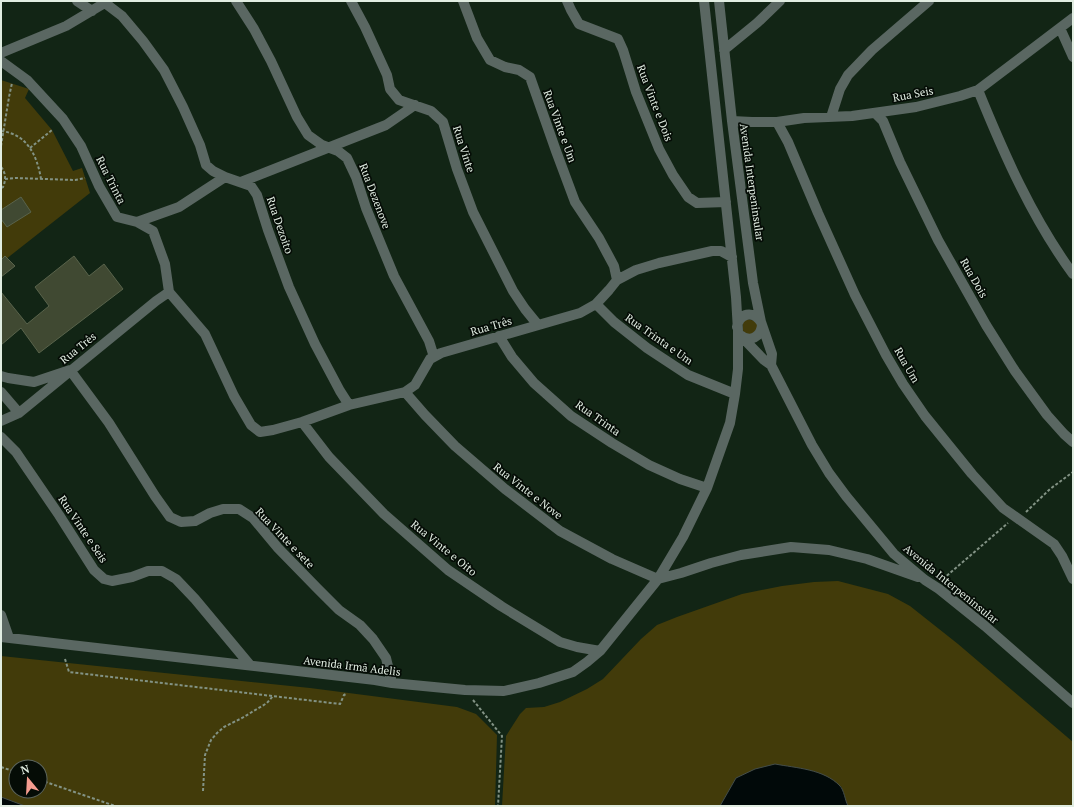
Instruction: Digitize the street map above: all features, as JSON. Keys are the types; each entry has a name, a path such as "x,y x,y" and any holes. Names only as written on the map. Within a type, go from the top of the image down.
{"street":[{"path":"77,1 92,11"},
{"name":"Rua Dezenove","path":"236,1 261,42 297,117 308,135 322,145 338,151 347,158 356,177 366,208 392,269 413,313 429,341 434,357"},
{"name":"Rua Vinte","path":"351,1 365,27 387,75 390,89 399,100 431,111 443,122 457,169 473,212 513,291 538,325"},
{"name":"Rua Vinte e Um","path":"463,1 477,38 490,60 505,67 519,70 530,77 576,202 599,238 614,266 617,280"},
{"name":"Rua Vinte e Dois","path":"568,1 579,24 618,39 624,50 636,92 654,137 673,175 688,197 697,203 726,202"},
{"path":"704,1 739,331 747,339 754,338 760,333 762,324 755,316 751,314 747,315 740,319 739,331"},
{"name":"Avenida Interpeninsular","path":"719,1 732,121 754,283 762,324 772,354 771,364 812,445 829,473 894,554 985,626 1073,703"},
{"path":"724,50 757,23 780,1"},
{"path":"831,117 840,89 848,75 872,50 929,1"},
{"path":"1,53 66,26 106,2"},
{"name":"Rua Dezoito","path":"106,2 122,16 135,31 164,70 200,145 206,165 213,171 225,177 251,186 256,195 289,287 315,344 349,405"},
{"name":"Rua Seis","path":"732,121 777,122 804,118 852,116 916,107 960,96 978,90 1073,18"},
{"path":"1060,28 1073,57"},
{"name":"Rua Trinta","path":"1,62 27,80 63,119 81,146 99,186 117,217 137,222 153,231 165,264 169,292"},
{"path":"978,90 1004,153 1036,217 1073,274"},
{"path":"241,182 386,125 415,105"},
{"name":"Rua Dois","path":"875,113 883,121 900,162 938,240 986,325 1015,371 1047,415 1073,442"},
{"name":"Rua Um","path":"777,122 788,142 818,213 856,295 886,355 903,384 925,416 972,474 1003,508 1054,544 1062,556 1073,579"},
{"path":"137,222 179,207 225,177"},
{"name":"Rua Três","path":"434,357 441,353 580,313 596,304 610,290 617,280 636,270 659,263 712,251 721,251 732,257"},
{"path":"169,292 205,334 234,396 251,425 260,432 302,422 349,405 404,392 415,385 430,359 434,357"},
{"name":"Rua Três","path":"1,421 18,413 169,292"},
{"name":"Rua Trinta e Um","path":"596,304 614,322 641,344 688,375 735,394"},
{"name":"Avenida Interpeninsular","path":"739,331 764,360 771,364"},
{"name":"Avenida Irmã Adelis","path":"5,637 392,683 465,690 504,691 539,683 573,672 588,662 600,651 658,579 683,536 707,488 730,423 738,369 739,331"},
{"name":"Rua Trinta","path":"499,336 512,357 534,383 571,416 649,465 680,479 707,488"},
{"path":"1,376 34,382 70,370"},
{"name":"Rua Vinte e sete","path":"70,370 109,423 170,517 181,522 195,522 210,513 223,509 239,509 253,518 278,548 317,588 339,610 360,625 373,639 386,658 392,683"},
{"path":"1,392 18,413"},
{"name":"Rua Vinte e Nove","path":"404,392 455,446 505,489 560,531 612,559 658,579"},
{"name":"Rua Vinte e Oito","path":"302,422 329,457 384,514 448,570 501,606 560,642 600,651"},
{"name":"Rua Vinte e Seis","path":"1,437 16,452 94,570 104,579 112,581 126,579 148,571 162,571 176,579 195,599 250,665"},
{"path":"658,579 740,556 791,547 829,550 867,559 925,580"},
{"path":"1,615 5,637"}],"path":[{"path":"1,146 2,131 12,83"},
{"path":"30,148 52,130"},
{"path":"2,131 20,138 30,148 37,161 41,179"},
{"path":"1,166 5,175 3,187 1,188"},
{"path":"5,179 75,180 85,178"},
{"path":"939,589 945,583 942,579 1015,517 1027,512 1050,489 1073,472"},
{"path":"66,659 69,672 340,704 344,695 346,694"},
{"path":"465,690 502,736 498,806"},
{"path":"203,791 205,755 211,740 216,733 267,703 273,696"},
{"path":"48,783 115,806"}],"shaded area":[{"path":"1,80 29,89 25,98 52,130 73,171 82,168 90,193 1,263"},
{"path":"746,319 756,321 758,328 751,335 743,330 743,322"},
{"path":"838,581 888,594 910,606 958,644 1073,742 1073,806 848,806 841,786 736,778 720,806 502,806 506,736 520,714 526,708 544,707 560,702 587,689 603,679 641,639 657,625 742,594 782,586"},
{"path":"1,656 310,688 457,707 476,714 497,735 495,806 1,806"},
{"path":"775,764 809,770 833,780 840,786 848,806 720,806 736,778 755,769"},
{"path":"1,797 25,806 1,806"}],"building":[{"path":"21,197 31,212 7,227 1,219 1,210"},
{"path":"5,256 15,266 1,277 1,260"},
{"path":"74,256 89,276 104,264 123,289 39,353 21,328 1,345 1,292 27,324 49,306 35,287"}]}
